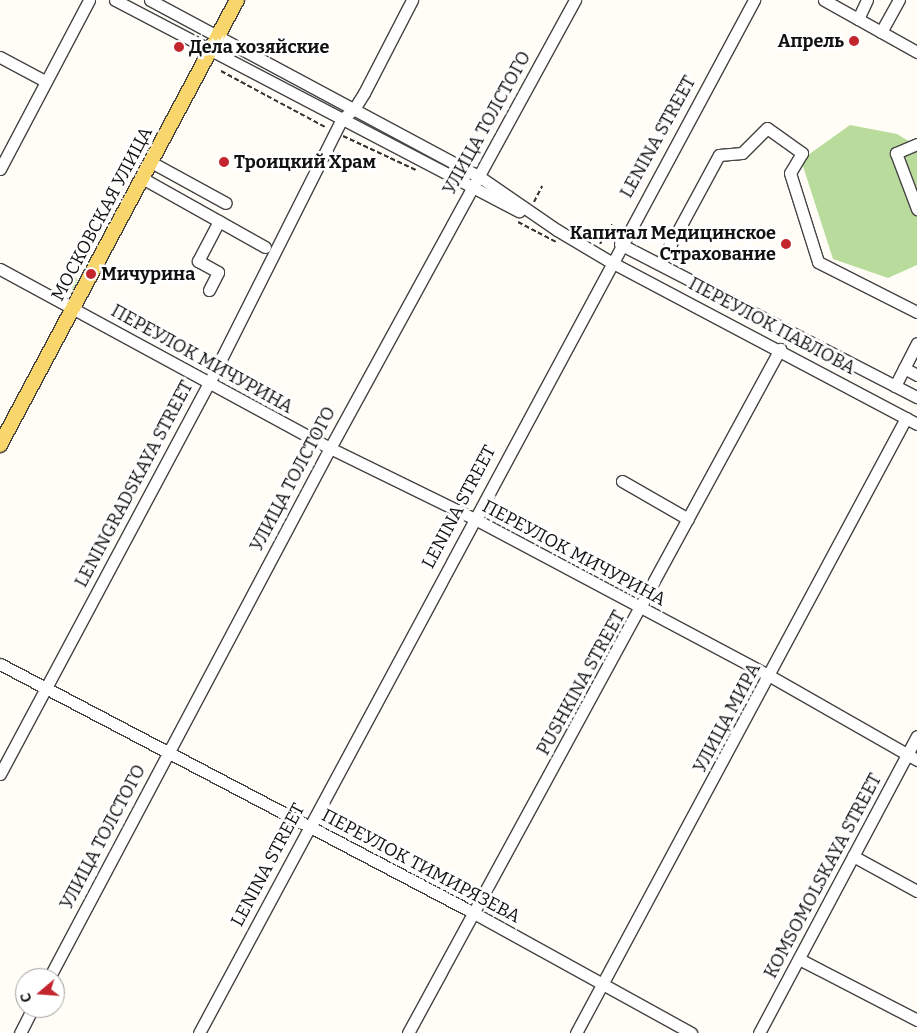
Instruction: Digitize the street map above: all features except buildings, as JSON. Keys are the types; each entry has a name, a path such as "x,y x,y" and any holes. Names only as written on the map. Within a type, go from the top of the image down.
{"main road":[{"name":"МОСКОВСКАЯ УЛИЦА","path":"0,445 237,0"}],"street":[{"path":"1,165 89,0"},
{"name":"ПЕРЕУЛОК ПАВЛОВА","path":"116,0 340,120 557,230"},
{"name":"ПЕРЕУЛОК ПАВЛОВА","path":"150,0 477,175 557,230 611,262 780,349 917,424"},
{"name":"LENINGRADSKAYA STREET","path":"0,774 209,383 340,120 354,109 412,0"},
{"name":"УЛИЦА ТОЛСТОГО","path":"54,968 330,448 477,175 575,0"},
{"name":"LENINA STREET","path":"199,1033 620,244 754,0"},
{"path":"824,0 917,52"},
{"path":"858,19 867,0"},
{"path":"882,32 899,0"},
{"path":"0,57 45,81"},
{"path":"660,264 719,155 742,153 767,128 802,153 790,173 818,262 915,307"},
{"path":"917,144 896,153 917,209"},
{"path":"151,162 226,203"},
{"path":"142,178 266,246"},
{"path":"209,290 218,272 198,261 219,221"},
{"path":"620,244 917,397"},
{"name":"ПЕРЕУЛОК МИЧУРИНА","path":"0,269 330,448 473,518 641,610 770,676 912,758"},
{"path":"895,386 917,342"},
{"name":"PUSHKINA STREET","path":"408,1033 641,610 780,349"},
{"path":"904,368 917,375"},
{"name":"УЛИЦА МИРА","path":"576,1033 770,676 906,418"},
{"path":"622,480 688,519"},
{"name":"ПЕРЕУЛОК ТИМИРЯЗЕВА","path":"0,664 474,913 691,1033"},
{"name":"KOMSOMOLSKAYA STREET","path":"759,1033 852,856 912,758 917,736"},
{"path":"852,856 917,892"},
{"path":"799,959 917,1020"},
{"path":"20,1033 28,1018"}],"path":[{"path":"221,70 334,132 423,173"},
{"path":"533,203 542,186"},
{"path":"517,221 566,248"},
{"path":"595,253 612,224"}],"green space":[{"path":"850,125 897,134 917,146 917,265 888,278 833,259 801,160"},
{"path":"73,274 78,280 71,294 61,297"}],"place":[{"name":"Апрель","path":"854,41"},
{"name":"Дела хозяйские","path":"179,47"},
{"name":"Троицкий Храм","path":"224,162"},
{"name":"Капитал Медицинское Страхование","path":"786,244"},
{"name":"Мичурина","path":"91,274"}]}
